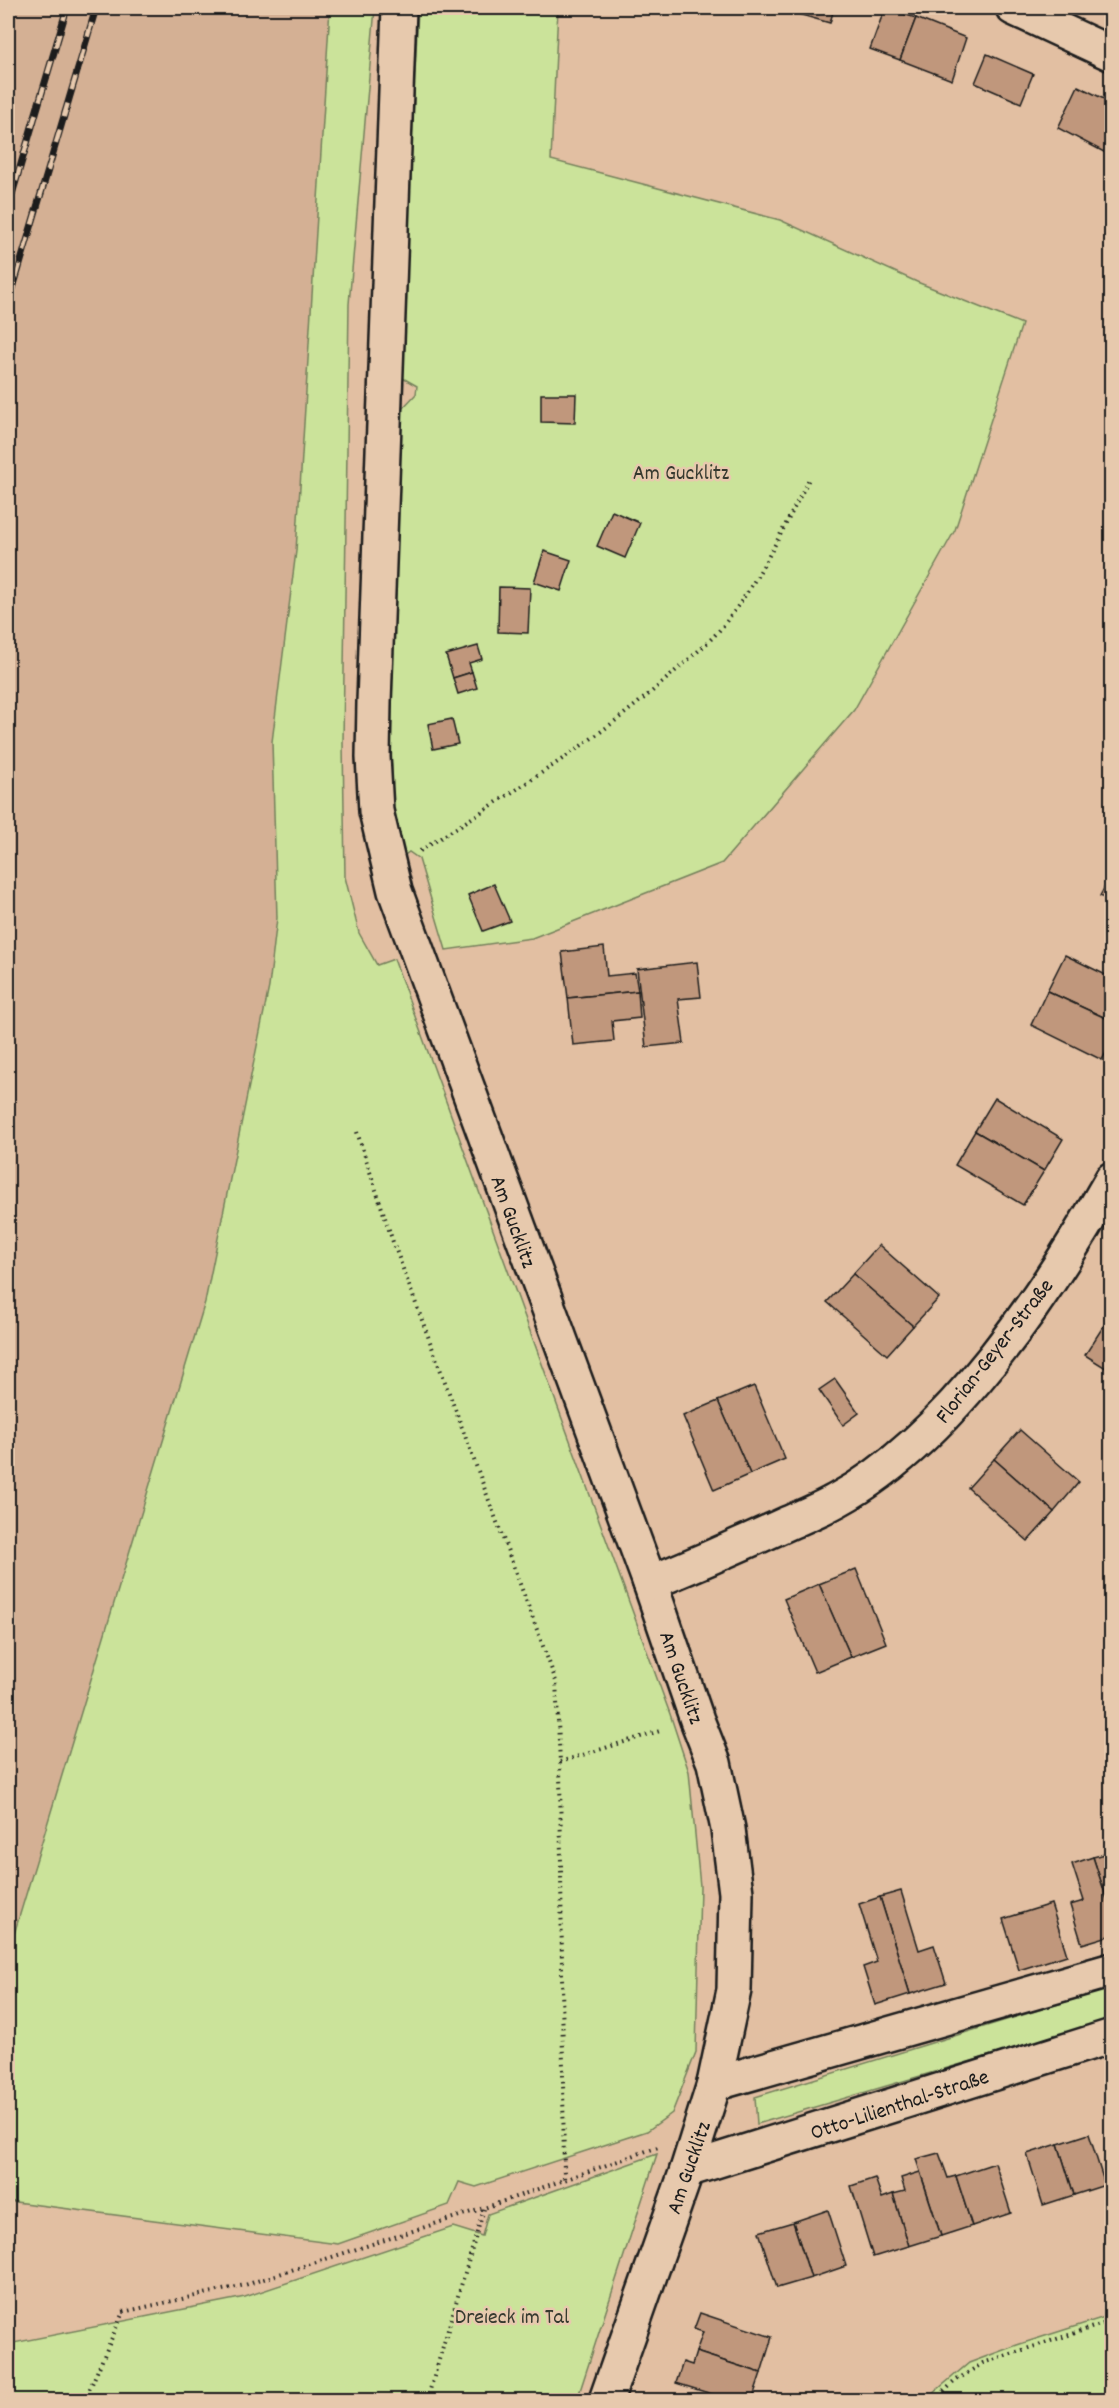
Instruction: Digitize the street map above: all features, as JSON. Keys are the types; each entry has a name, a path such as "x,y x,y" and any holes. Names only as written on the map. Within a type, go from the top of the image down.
{"street":[{"name":"Am Gucklitz","path":"399,8 373,757 376,811 390,871 440,1016 650,1583 714,1763 729,1829 736,1893 734,1990 714,2084 606,2400"},
{"path":"1012,8 1112,54"},
{"name":"Florian-Geyer-Straße","path":"650,1583 837,1500 868,1481 911,1448 958,1400 1002,1345 1066,1256 1112,1179"},
{"path":"714,2084 1112,1970"},
{"name":"Otto-Lilienthal-Straße","path":"691,2156 1112,2036"}],"path":[{"path":"390,871 605,728 650,694 701,649 723,625 765,562 810,477"},
{"path":"357,1132 393,1242 556,1681 560,1762 564,2180"},
{"path":"560,1762 697,1720"},
{"path":"85,2400 123,2312 245,2285 484,2208 658,2147 691,2156"},
{"path":"427,2400 484,2208"},
{"path":"935,2400 955,2381 983,2364 1112,2320"}],"shaded area":[{"path":"8,8 330,8 296,551 272,742 277,918 269,987 205,1302 8,1954"}],"green space":[{"path":"330,8 375,8 349,304 343,743 345,877 359,933 377,965 394,959 670,1714 689,1772 700,1886 696,2052 672,2113 647,2131 476,2187 459,2182 449,2205 338,2244 8,2201 8,1954 205,1302 269,987 277,918 272,742 296,551"},
{"name":"Am Gucklitz","path":"418,8 558,8 551,160 780,220 917,282 1022,324 955,530 854,710 722,863 532,938 446,950 419,859 409,852 402,857 393,815 391,738 400,411 416,394 417,386 401,377"},
{"path":"1111,1988 1111,2020 757,2124 755,2097"},
{"name":"Dreieck im Tal","path":"657,2154 577,2400 8,2400 8,2344 245,2297 453,2227 482,2236 488,2214"},
{"path":"1111,2315 1111,2400 925,2400 969,2363"}],"building":[{"path":"774,8 800,8 798,14"},
{"path":"800,8 834,8 830,23 798,14"},
{"path":"885,8 916,18 900,60 870,49"},
{"path":"916,18 966,38 952,80 900,60"},
{"path":"987,54 1033,74 1021,103 975,83"},
{"path":"1078,86 1112,103 1112,138 1104,152 1058,128"},
{"path":"1112,138 1112,156 1104,152"},
{"path":"541,394 576,394 575,423 541,422"},
{"path":"612,511 640,523 625,558 597,546"},
{"path":"544,551 571,560 561,591 534,582"},
{"path":"499,587 530,588 528,633 498,632"},
{"path":"478,646 482,659 469,663 472,672 453,678 446,655"},
{"path":"472,672 477,688 458,694 453,678"},
{"path":"452,719 458,744 433,749 428,724"},
{"path":"1112,873 1112,902 1100,896"},
{"path":"494,884 510,921 483,931 468,895"},
{"path":"604,947 607,976 635,973 638,991 568,998 562,952"},
{"path":"1065,955 1112,978 1112,1021 1047,991"},
{"path":"697,962 701,997 678,999 684,1043 646,1047 637,969"},
{"path":"638,991 640,1018 612,1021 614,1041 573,1045 568,998"},
{"path":"1047,991 1112,1021 1112,1041 1102,1060 1031,1025"},
{"path":"995,1098 1063,1139 1044,1171 975,1131"},
{"path":"975,1131 1044,1171 1023,1205 955,1165"},
{"path":"879,1245 939,1298 913,1326 853,1274"},
{"path":"853,1274 913,1326 887,1355 827,1302"},
{"path":"1112,1314 1112,1326 1106,1322"},
{"path":"1106,1322 1112,1326 1112,1372 1085,1355"},
{"path":"835,1379 859,1413 843,1425 819,1390"},
{"path":"754,1386 785,1459 750,1474 718,1401"},
{"path":"718,1401 750,1474 714,1490 683,1416"},
{"path":"1020,1430 1079,1482 1054,1512 994,1459"},
{"path":"994,1459 1054,1512 1028,1541 968,1488"},
{"path":"856,1569 886,1643 851,1657 819,1584"},
{"path":"819,1584 851,1657 815,1672 784,1599"},
{"path":"1112,1852 1112,1915 1093,1857"},
{"path":"1093,1857 1112,1915 1112,1935 1082,1944 1070,1905 1084,1901 1072,1864"},
{"path":"901,1891 919,1950 934,1945 946,1983 910,1994 880,1897"},
{"path":"880,1897 910,1994 875,2005 863,1967 877,1962 859,1904"},
{"path":"1051,1904 1067,1955 1019,1970 1003,1919"},
{"path":"1089,2134 1105,2185 1074,2195 1058,2144"},
{"path":"1058,2144 1074,2195 1043,2205 1027,2154"},
{"path":"939,2153 948,2178 956,2176 972,2226 941,2236 916,2159"},
{"path":"995,2163 1011,2213 972,2226 956,2176"},
{"path":"920,2172 941,2236 909,2246 893,2194 905,2191 901,2178"},
{"path":"875,2178 882,2198 893,2194 909,2246 873,2257 851,2186"},
{"path":"828,2210 846,2266 811,2278 793,2222"},
{"path":"793,2222 811,2278 777,2288 759,2232"},
{"path":"700,2313 772,2337 761,2373 696,2352 703,2332 694,2329"},
{"path":"696,2352 761,2373 752,2400 731,2400 676,2383 683,2362 692,2365"}],"railway":[{"path":"8,208 67,8"},
{"path":"8,305 96,8"}]}
